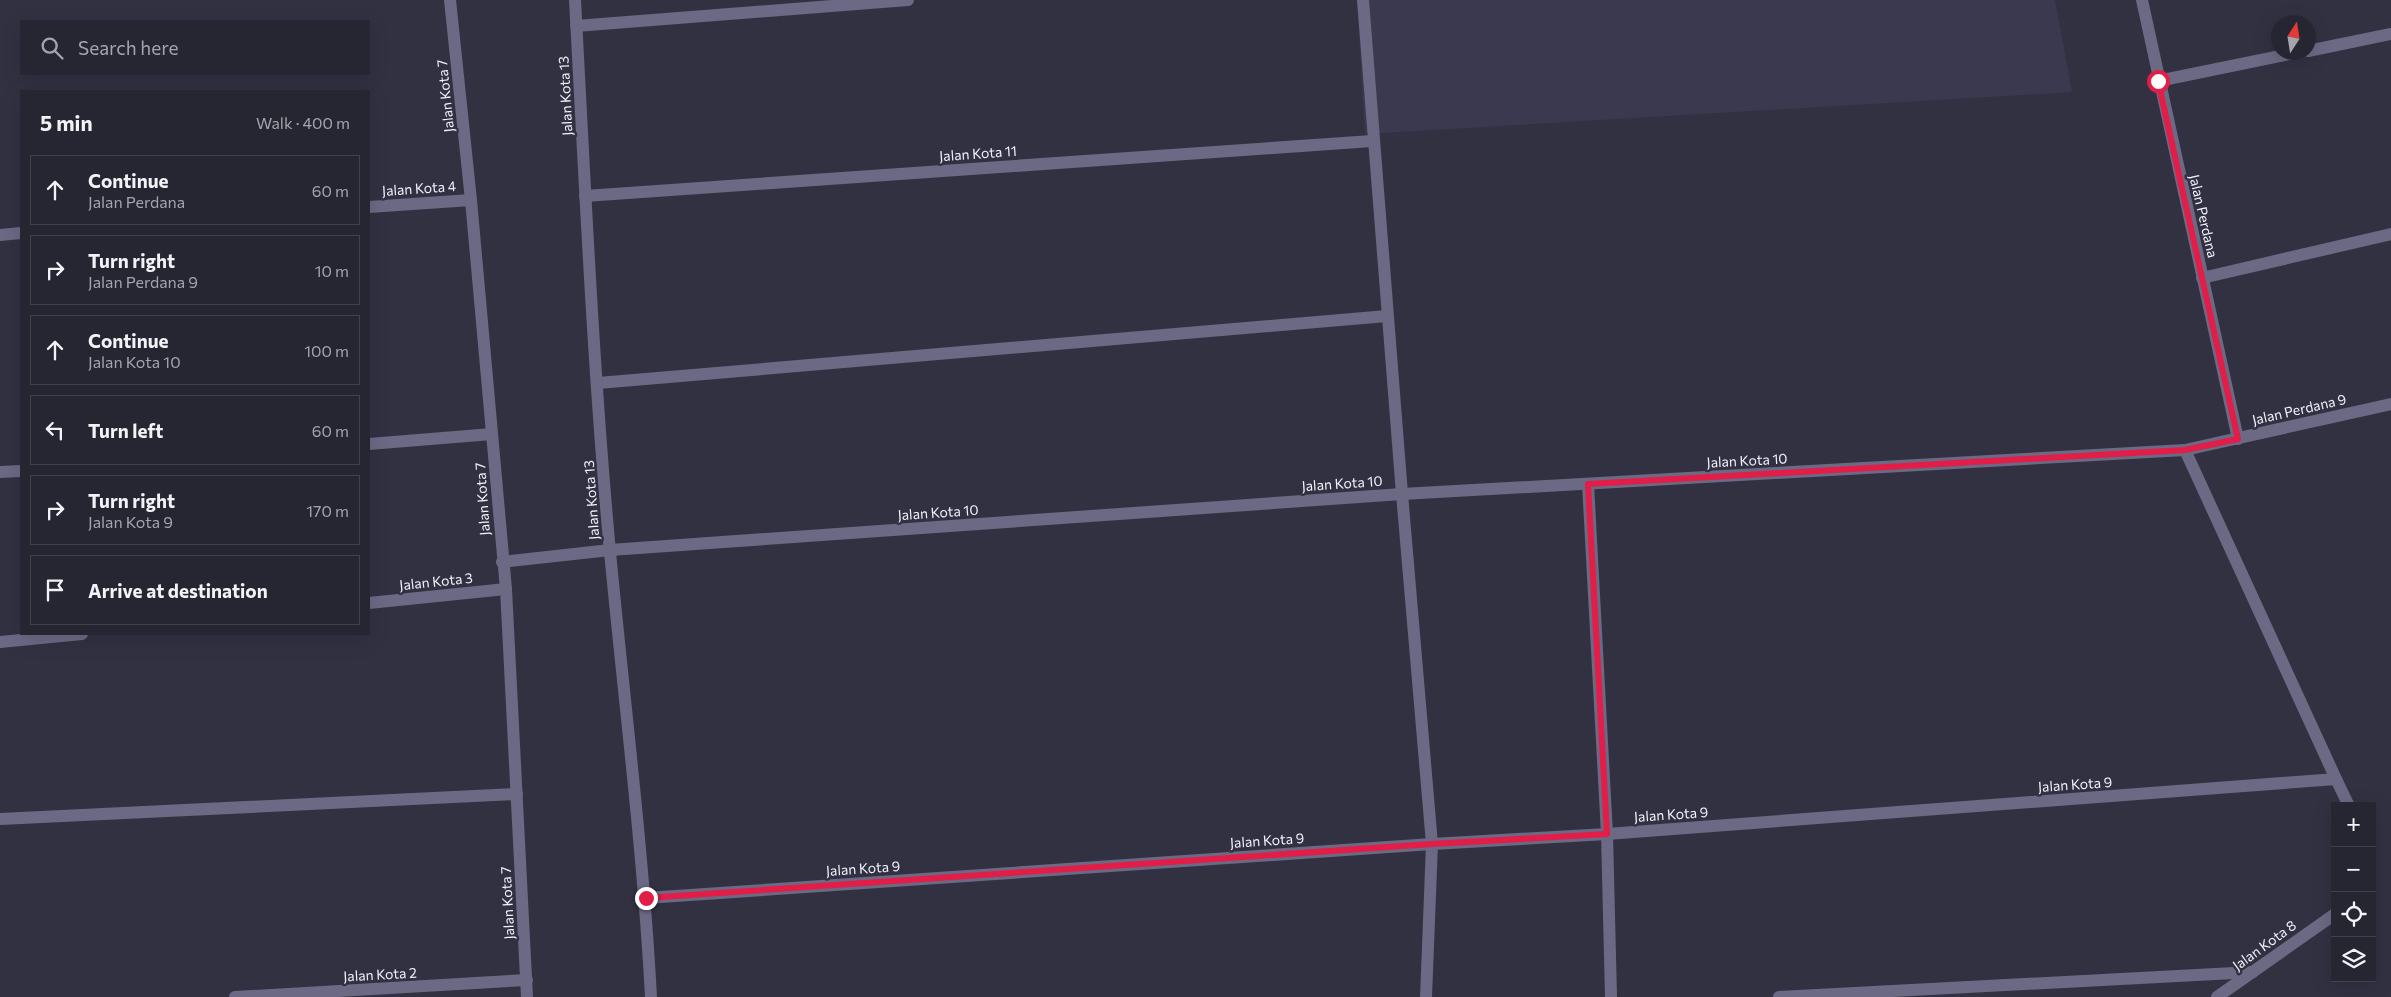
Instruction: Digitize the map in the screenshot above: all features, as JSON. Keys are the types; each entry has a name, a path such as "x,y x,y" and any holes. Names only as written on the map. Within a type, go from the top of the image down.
{"street":[{"name":"Jalan Kota 7","path":"450,0 471,200 502,562 506,589 528,997"},
{"name":"Jalan Kota 13","path":"574,0 585,196 610,550 646,898 651,997"},
{"path":"576,26 908,0"},
{"path":"1363,0 1372,140 1432,844 1426,997"},
{"name":"Jalan Perdana","path":"2142,0 2158,81 2238,439"},
{"path":"2316,49 2391,34"},
{"path":"2158,81 2271,58"},
{"name":"Jalan Kota 11","path":"585,196 1372,140"},
{"name":"Jalan Kota 4","path":"370,207 471,200"},
{"path":"0,235 20,233"},
{"path":"2202,278 2391,234"},
{"path":"598,383 1387,316"},
{"name":"Jalan Perdana 9","path":"2185,450 2391,404"},
{"path":"370,444 492,434"},
{"path":"2185,450 2346,802"},
{"name":"Jalan Kota 10","path":"502,562 610,550 1402,494 2185,450"},
{"path":"0,472 20,471"},
{"path":"1588,484 1607,834 1611,997"},
{"name":"Jalan Kota 3","path":"370,603 506,589"},
{"path":"0,642 72,635"},
{"name":"Jalan Kota 9","path":"646,898 1432,844 1607,834 2336,780"},
{"path":"0,819 517,794"},
{"name":"Jalan Kota 8","path":"2218,997 2331,917"},
{"path":"1779,997 2253,972"},
{"name":"Jalan Kota 2","path":"235,997 526,980"}],"shaded area":[{"path":"1357,0 2055,0 2072,92 1365,134"}],"route":[{"path":"646,898 1432,844 1607,834 1588,484 2185,450 2238,439 2158,81"}]}
